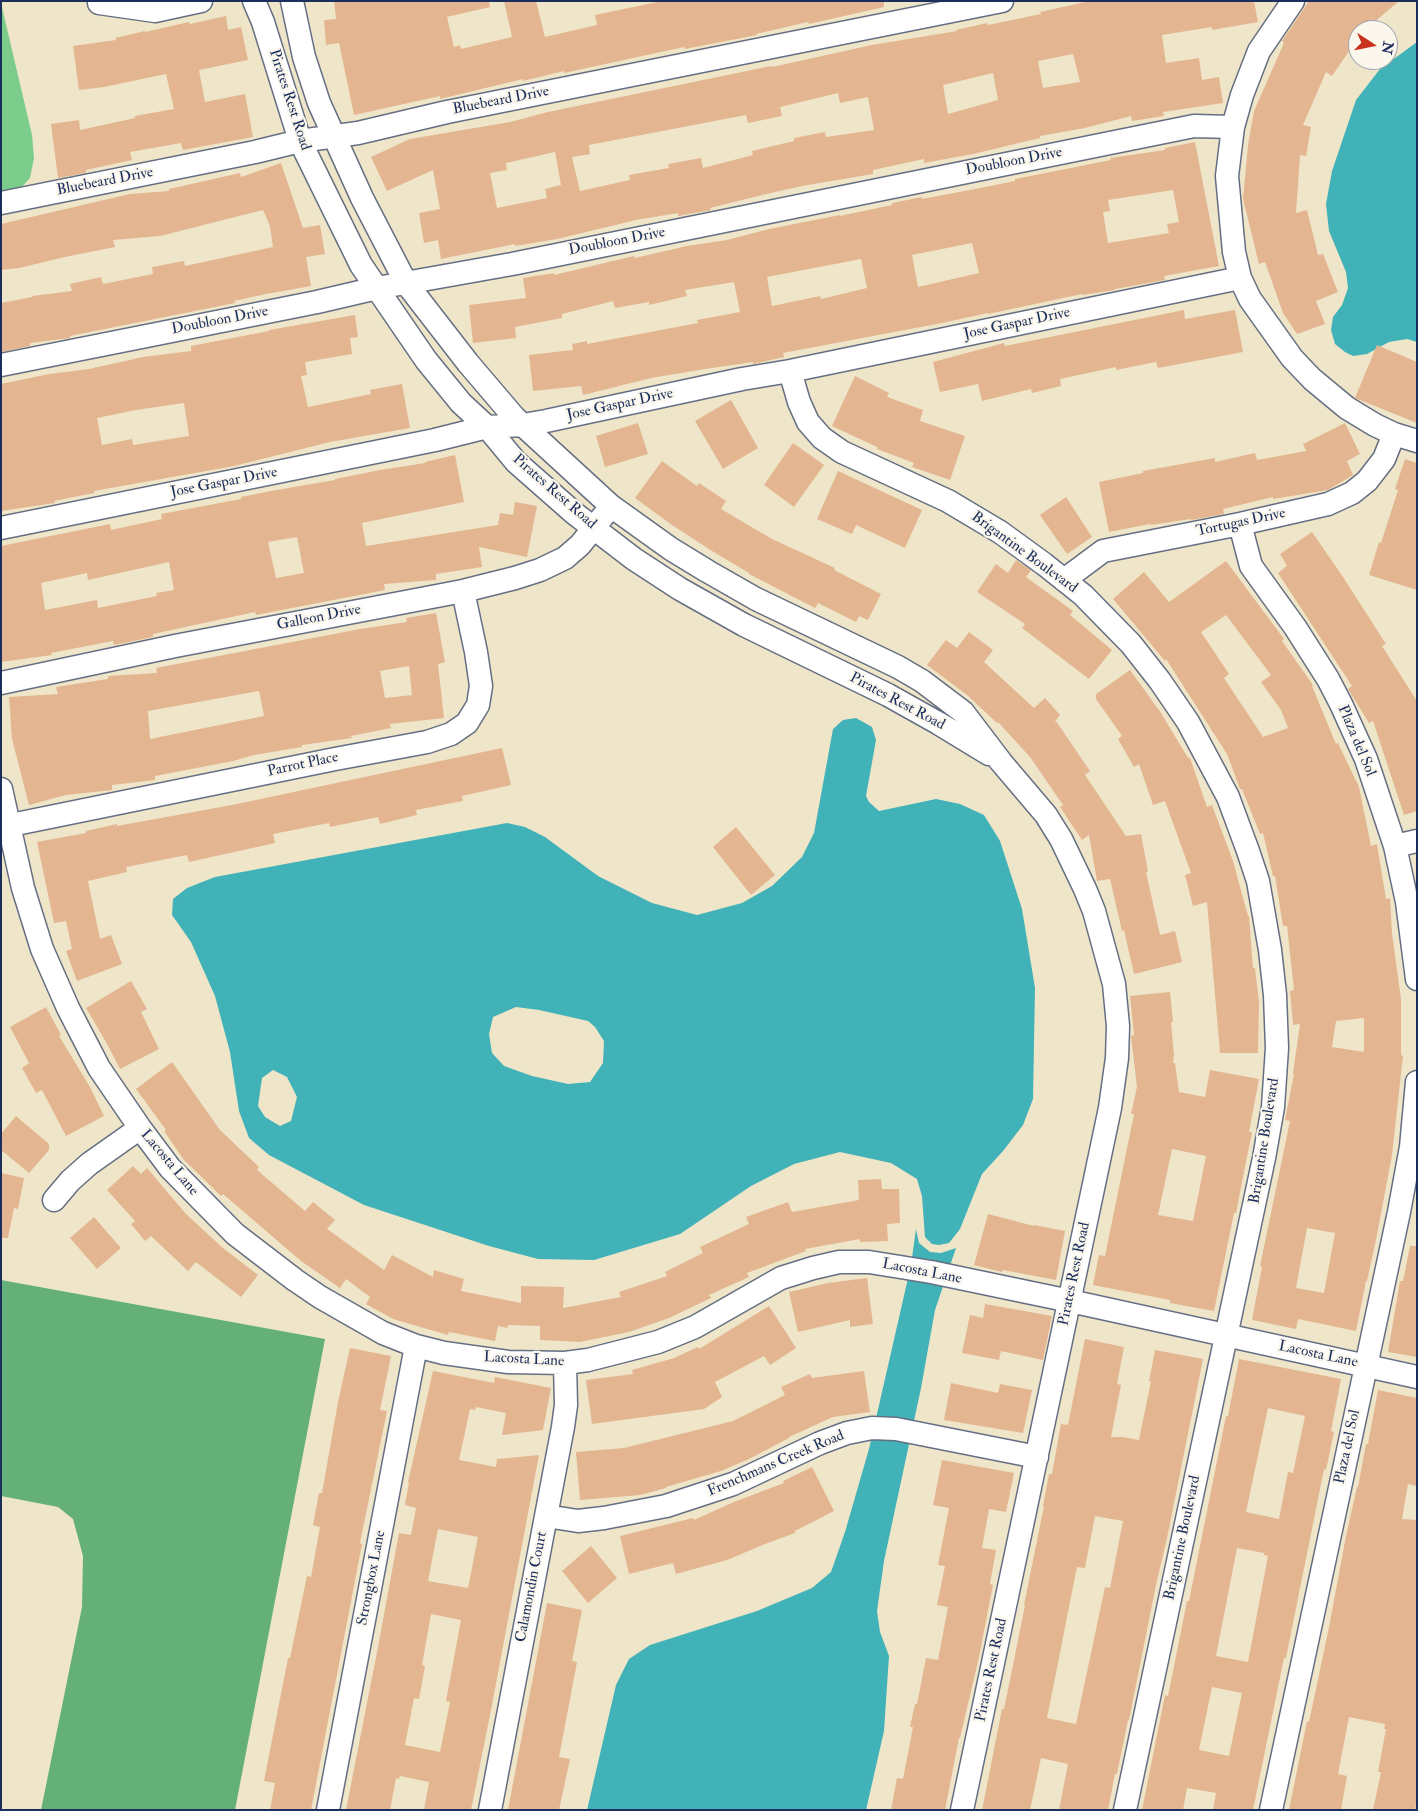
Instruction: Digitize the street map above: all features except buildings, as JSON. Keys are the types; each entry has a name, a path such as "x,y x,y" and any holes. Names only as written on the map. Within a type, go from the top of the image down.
{"street":[{"path":"99,3 155,11 201,1"},
{"name":"Pirates Rest Road","path":"254,1 263,22 300,141 362,265 426,360 461,403 486,427 523,468 567,507 634,559 680,589 744,625 892,697 1001,762"},
{"name":"Pirates Rest Road","path":"292,1 304,57 320,104 362,198 406,283 468,363 514,417 611,506 671,549 707,572 756,599 904,671 963,712 1001,762 1046,815 1061,839 1094,911 1114,984 1118,1026 1117,1058 1110,1108 962,1810"},
{"name":"Bluebeard Drive","path":"1,203 255,152 300,141 335,136 1002,1"},
{"path":"1293,1 1260,51 1242,95 1233,127 1227,176 1234,252 1240,278 1256,307 1292,358 1312,379 1347,408 1394,434 1417,441"},
{"name":"Doubloon Drive","path":"1,365 317,302 377,288 1194,126 1233,127"},
{"name":"Jose Gaspar Drive","path":"1,528 435,440 486,427 523,425 1240,278"},
{"name":"Brigantine Boulevard","path":"790,371 799,402 808,422 822,438 842,452 948,501 1000,532 1064,580 1101,612 1131,644 1160,681 1188,722 1228,796 1258,881 1270,950 1275,995 1276,1076 1264,1158 1125,1810"},
{"name":"Tortugas Drive","path":"1064,580 1103,551 1240,524 1328,504 1352,493 1367,481 1384,459 1394,434"},
{"name":"Galleon Drive","path":"1,683 175,646 463,591 540,570 565,558 580,545 611,506"},
{"name":"Plaza del Sol","path":"1240,524 1251,566 1295,627 1328,679 1366,759 1395,846 1407,902 1417,979"},
{"name":"Parrot Place","path":"5,827 426,742 451,734 467,723 478,705 481,686 463,591"},
{"path":"892,697 904,671"},
{"name":"Lacosta Lane","path":"1,789 5,827 42,949 68,1008 99,1068 140,1128 170,1168 235,1234 320,1297 383,1332 416,1346 444,1353 508,1362 565,1363 596,1359 658,1342 695,1327 782,1278 838,1262 869,1262 893,1265 1070,1301 1417,1377"},
{"path":"1395,846 1417,841"},
{"name":"Plaza del Sol","path":"1271,1810 1399,1212 1411,1147 1417,1082"},
{"path":"54,1200 88,1164 140,1128"},
{"name":"Strongbox Lane","path":"328,1810 416,1346"},
{"name":"Calamondin Court","path":"490,1810 566,1405 565,1363"},
{"name":"Frenchmans Creek Road","path":"546,1516 578,1520 604,1518 666,1506 733,1484 820,1442 846,1433 872,1428 896,1429 1037,1458"}],"green space":[{"path":"1,3 32,135 34,158 30,178 19,190 1,199"},
{"path":"1,1280 325,1339 235,1810 41,1810 82,1607 83,1556 73,1519 58,1507 1,1496"}],"water":[{"path":"1417,42 1417,342 1407,339 1389,342 1367,354 1353,356 1335,344 1331,330 1333,317 1342,305 1348,288 1346,272 1329,231 1326,204 1332,171 1356,100 1379,70 1398,70 1398,56"},
{"path":"856,718 872,727 876,740 866,796 869,802 879,811 936,799 960,804 984,815 1000,841 1022,909 1035,988 1033,1099 1023,1125 982,1174 960,1229 949,1243 932,1244 925,1237 922,1196 917,1179 891,1163 840,1152 794,1164 751,1186 680,1234 594,1260 538,1259 489,1246 364,1205 269,1155 249,1138 239,1111 230,1052 215,996 191,942 172,915 173,899 187,888 215,877 507,823 525,827 545,837 598,876 652,903 697,915 742,903 772,886 802,857 814,833 833,729 843,720","holes":["516,1007 588,1021 595,1027 604,1041 603,1063 590,1082 568,1084 532,1076 504,1066 492,1053 489,1034 493,1017","273,1070 287,1077 297,1097 291,1121 280,1126 265,1117 258,1106 262,1078"]},
{"path":"916,1229 919,1243 930,1252 941,1253 956,1248 935,1310 921,1388 884,1561 877,1611 880,1632 889,1656 884,1731 866,1810 587,1810 616,1685 629,1659 650,1645 757,1611 812,1588 831,1572 845,1532 869,1449 911,1265"}]}
